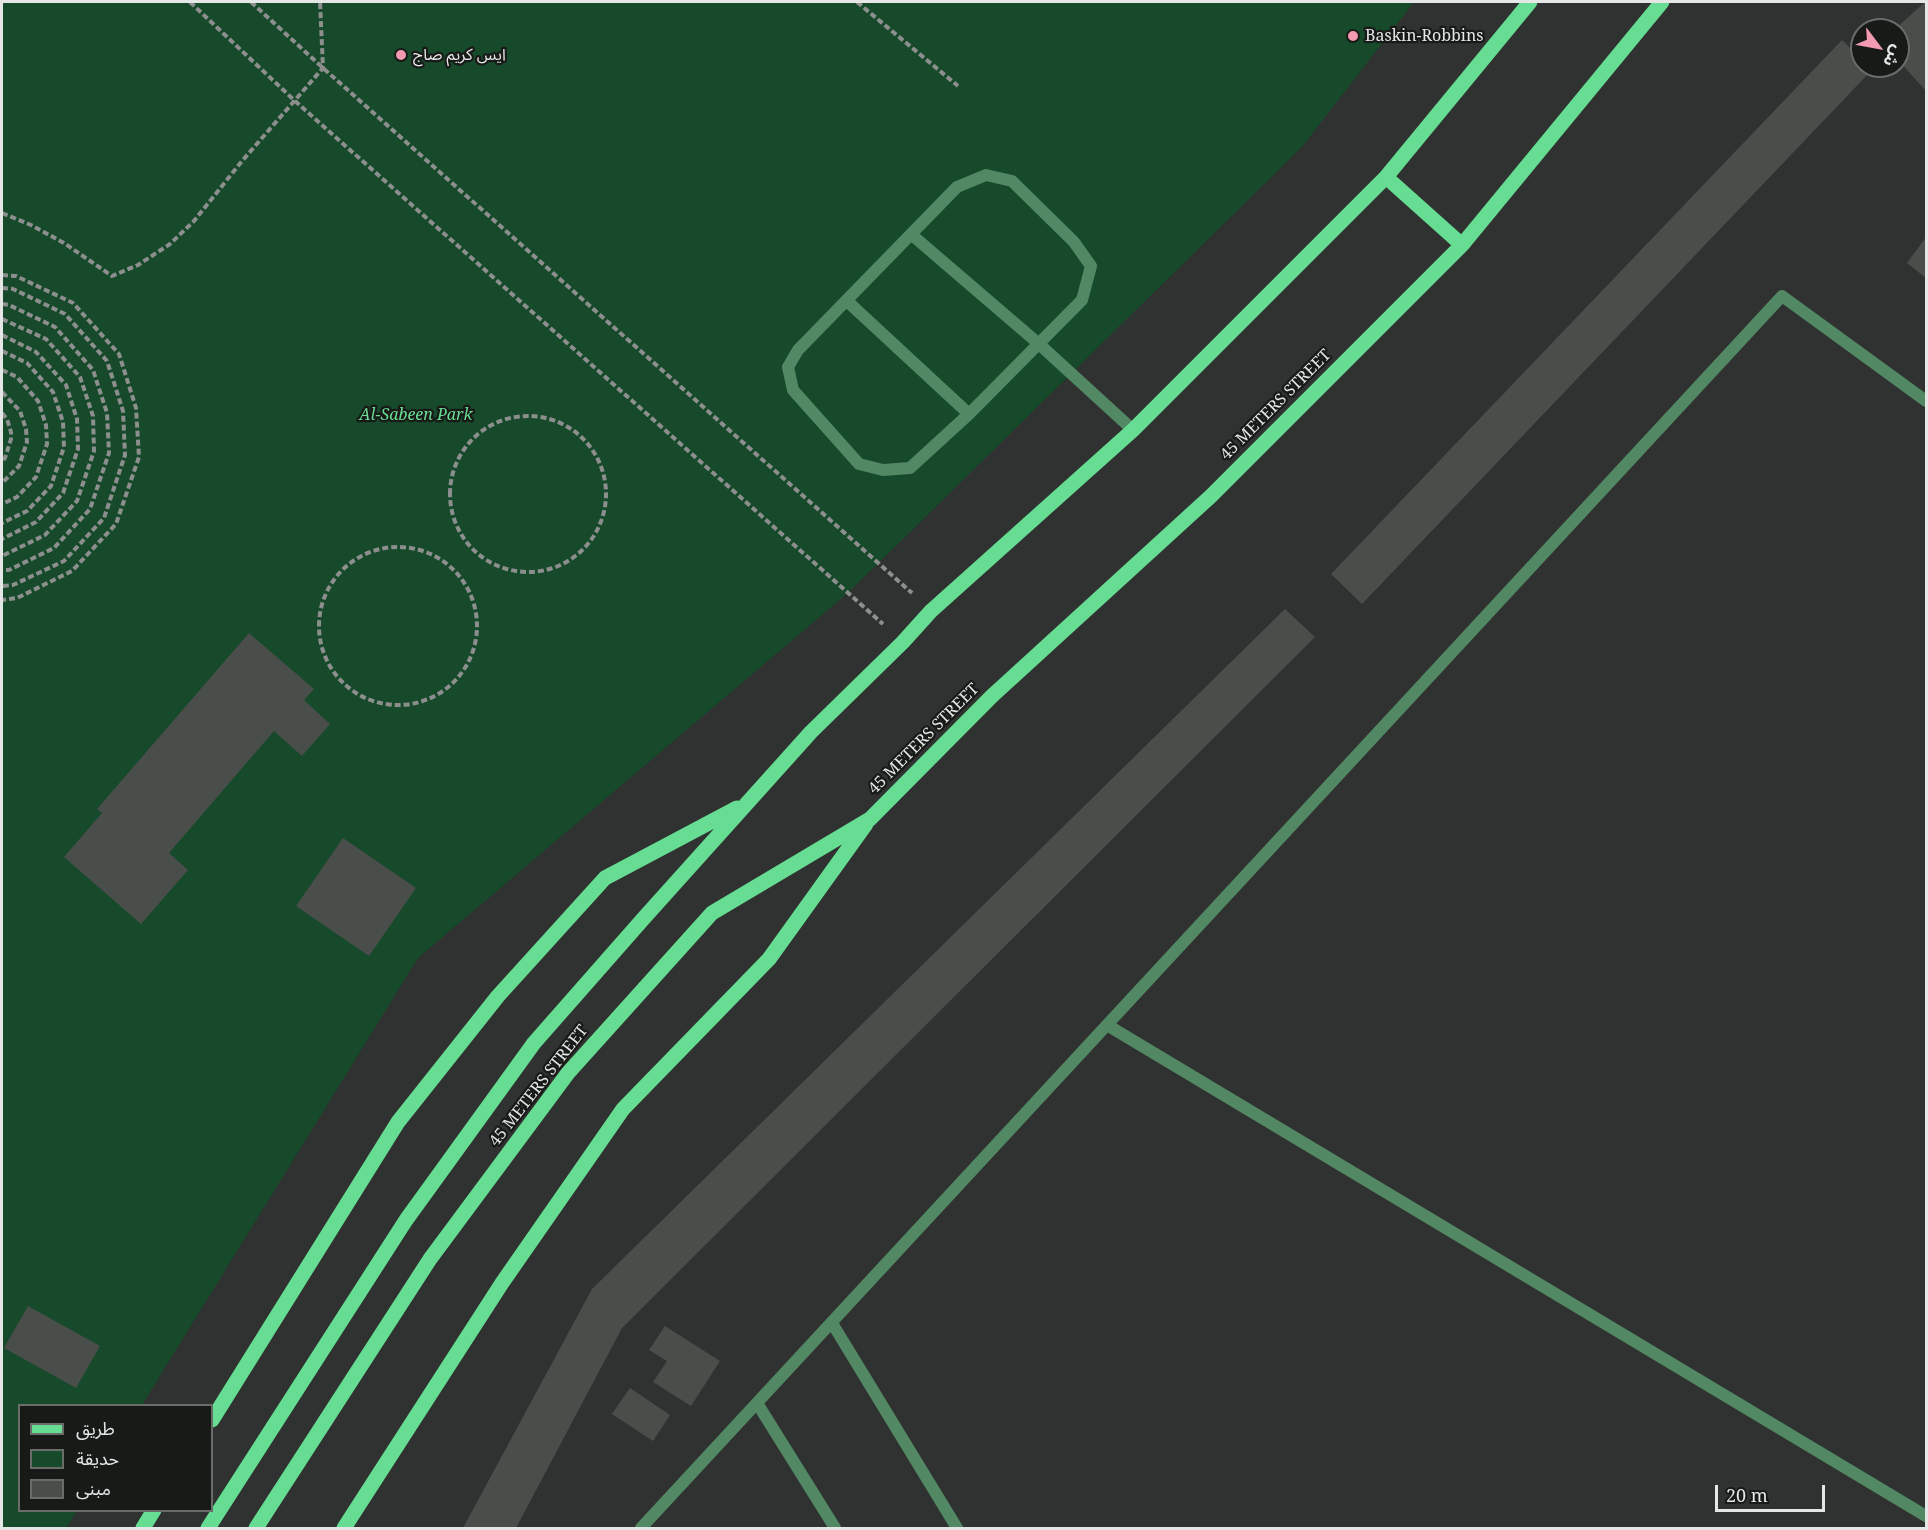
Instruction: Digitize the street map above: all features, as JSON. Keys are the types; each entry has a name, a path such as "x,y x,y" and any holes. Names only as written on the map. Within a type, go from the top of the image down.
{"main road":[{"name":"45 METERS STREET","path":"208,1528 406,1220 534,1043 811,732 932,611 1133,430 1386,177 1530,2"},
{"name":"45 METERS STREET","path":"256,1528 430,1259 568,1073 712,913 870,819 992,696 1211,496 1462,244 1662,2"},
{"path":"1386,177 1462,244"},
{"path":"213,1418 398,1122 498,996 605,878 747,802"},
{"path":"344,1528 502,1283 623,1109 769,959 870,819"},
{"path":"143,1528 153,1512"}],"lane":[{"path":"986,175 1012,181 1074,242 1091,266 1082,300 969,414 910,468 883,470 859,464 793,390 788,367 798,350 912,235 957,187 986,175"},
{"path":"912,235 1039,344 1133,430"},
{"path":"641,1528 1782,296 1926,401"},
{"path":"847,301 969,414"},
{"path":"1107,1025 1926,1516"},
{"path":"832,1323 957,1528"},
{"path":"757,1403 835,1528"}],"path":[{"path":"190,2 295,101 903,642"},
{"path":"251,2 932,611"},
{"path":"2,213 31,225 64,243 111,276 138,265 170,243 194,221 242,161 323,68 320,2"},
{"path":"857,2 958,86"},
{"path":"2,275 16,276 73,303 119,354 136,408 139,457 116,524 72,571 17,598 2,600"},
{"path":"2,288 13,289 65,314 107,361 123,411 125,455 104,518 80,544 64,561 13,585 2,586"},
{"path":"2,304 9,305 55,327 93,370 107,414 109,453 90,509 54,548 9,570 2,570"},
{"path":"2,319 46,339 80,377 93,416 94,451 77,501 45,536 2,556"},
{"path":"2,335 36,352 66,385 77,419 78,449 63,493 36,522 2,539"},
{"path":"2,351 27,363 53,392 63,422 64,447 51,486 27,511 2,523"},
{"path":"2,370 17,377 38,401 46,425 47,444 36,477 17,497 2,504"},
{"path":"2,392 20,411 26,429 27,442 19,466 2,483"},
{"path":"2,413 7,419 11,432 11,439 2,462"},
{"path":"538,416 568,426 589,444 599,459 606,486 605,507 596,533 587,545 556,568 525,573 491,565 464,541 451,515 451,476 469,441 501,419 538,416"},
{"path":"410,547 439,558 460,576 470,591 478,618 477,640 468,666 459,678 427,701 395,706 362,698 334,674 321,647 320,608 339,573 372,551 410,547"}],"green space":[{"name":"Al-Sabeen Park","path":"2,2 1414,2 1302,147 849,592 418,958 143,1404 18,1404 18,1512 76,1512 66,1528 2,1528"}],"building":[{"path":"1926,2 1926,91 1910,73 1910,18 1907,18"},
{"path":"1842,40 1850,48 1850,78 1864,78 1362,604 1331,574"},
{"path":"1926,237 1926,278 1907,263"},
{"path":"1285,609 1315,637 622,1328 516,1528 463,1528 592,1289"},
{"path":"249,633 314,689 304,700 330,724 302,756 274,731 169,853 188,870 141,924 64,857 102,813 97,809"},
{"path":"343,838 416,888 369,956 296,906"},
{"path":"28,1306 100,1346 76,1388 4,1348"},
{"path":"665,1326 720,1361 691,1406 653,1382 667,1361 649,1350"},
{"path":"630,1388 670,1415 653,1441 612,1414"}],"place":[{"name":"Baskin-Robbins","path":"1353,36"},
{"name":"ايس كريم صاج","path":"401,55"}]}
